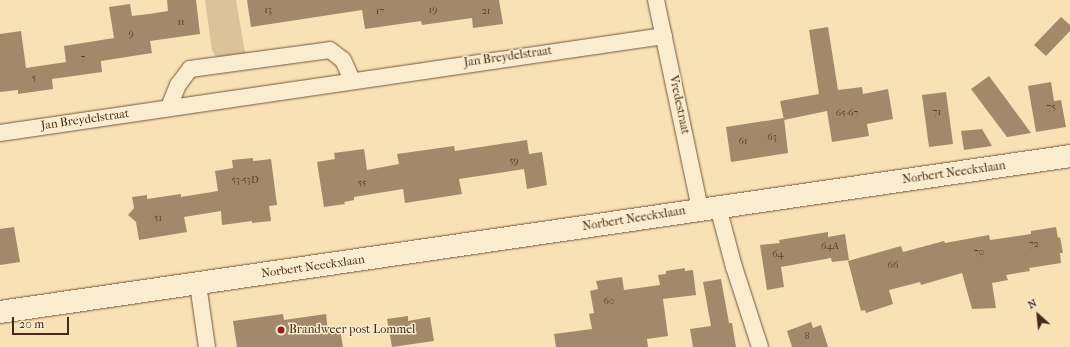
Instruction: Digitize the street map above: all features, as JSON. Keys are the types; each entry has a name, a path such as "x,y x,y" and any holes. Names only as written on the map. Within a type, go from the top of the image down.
{"main road":[{"name":"Norbert Neeckxlaan","path":"0,312 1070,156"}],"street":[{"name":"Vredestraat","path":"656,0 709,208 734,267 760,347"},
{"name":"Jan Breydelstraat","path":"0,133 352,80 664,36"},
{"path":"169,107 178,85 190,69 330,50 343,60 352,80"},
{"path":"198,284 207,347"}],"shaded area":[{"path":"205,0 236,0 245,53 216,57 212,50"}],"building":[{"path":"167,0 196,0 200,34 150,41 152,53 101,61 102,72 52,79 53,89 18,94 18,90 0,92 0,34 21,31 26,68 66,62 64,46 114,38 109,7 130,4 132,16 149,14 168,11"},
{"path":"247,0 499,0 503,24 473,28 472,18 422,25 421,21 365,29 362,10 251,27"},
{"path":"1061,17 1070,25 1070,31 1046,56 1034,45"},
{"path":"828,27 838,90 862,87 863,94 888,89 893,119 867,124 869,136 832,142 827,111 784,120 780,101 819,94 809,30"},
{"path":"989,76 1031,133 1007,137 971,89"},
{"path":"1051,82 1054,101 1061,100 1066,127 1036,132 1028,86"},
{"path":"946,92 953,144 929,147 922,95"},
{"path":"784,118 788,153 731,162 726,127"},
{"path":"982,129 992,146 964,150 961,131"},
{"path":"527,140 529,154 542,152 547,185 527,189 524,169 459,179 462,194 405,203 403,189 354,197 354,200 344,202 345,204 324,207 317,162 335,159 334,153 364,149 367,170 399,164 397,154 454,146 455,151"},
{"path":"253,158 253,161 271,159 277,205 269,206 271,221 252,223 252,221 222,225 221,211 184,217 187,232 139,240 136,222 128,215 134,208 132,197 147,195 147,199 181,194 181,197 218,191 215,171 233,168 232,160"},
{"path":"14,227 20,262 0,265 0,229"},
{"path":"1056,227 1058,238 1060,237 1063,253 1060,253 1061,263 1029,268 1030,271 1006,275 1008,280 992,283 996,308 972,309 962,273 921,285 920,282 889,290 893,304 866,313 865,310 861,311 848,261 901,246 903,252 944,241 945,243 989,235 990,240 1031,234 1031,231"},
{"path":"828,232 828,237 845,234 849,260 832,262 831,258 781,267 784,287 767,290 760,245 780,243 779,240"},
{"path":"685,268 685,271 693,270 696,295 663,299 668,336 647,339 648,347 556,347 554,334 592,329 589,314 594,313 590,291 598,289 596,281 622,277 624,290 660,285 658,275 666,274 666,271"},
{"path":"721,279 729,323 732,323 736,347 693,347 690,329 711,326 703,282"},
{"name":"Brandweer post Lommel","path":"283,314 284,320 326,314 328,331 340,329 343,347 237,347 233,321"},
{"path":"408,316 408,321 430,317 434,341 392,347 387,319"},
{"path":"811,322 813,328 821,325 828,347 792,347 787,331"}],"place":[{"name":"Brandweer post Lommel","path":"281,330"}]}
